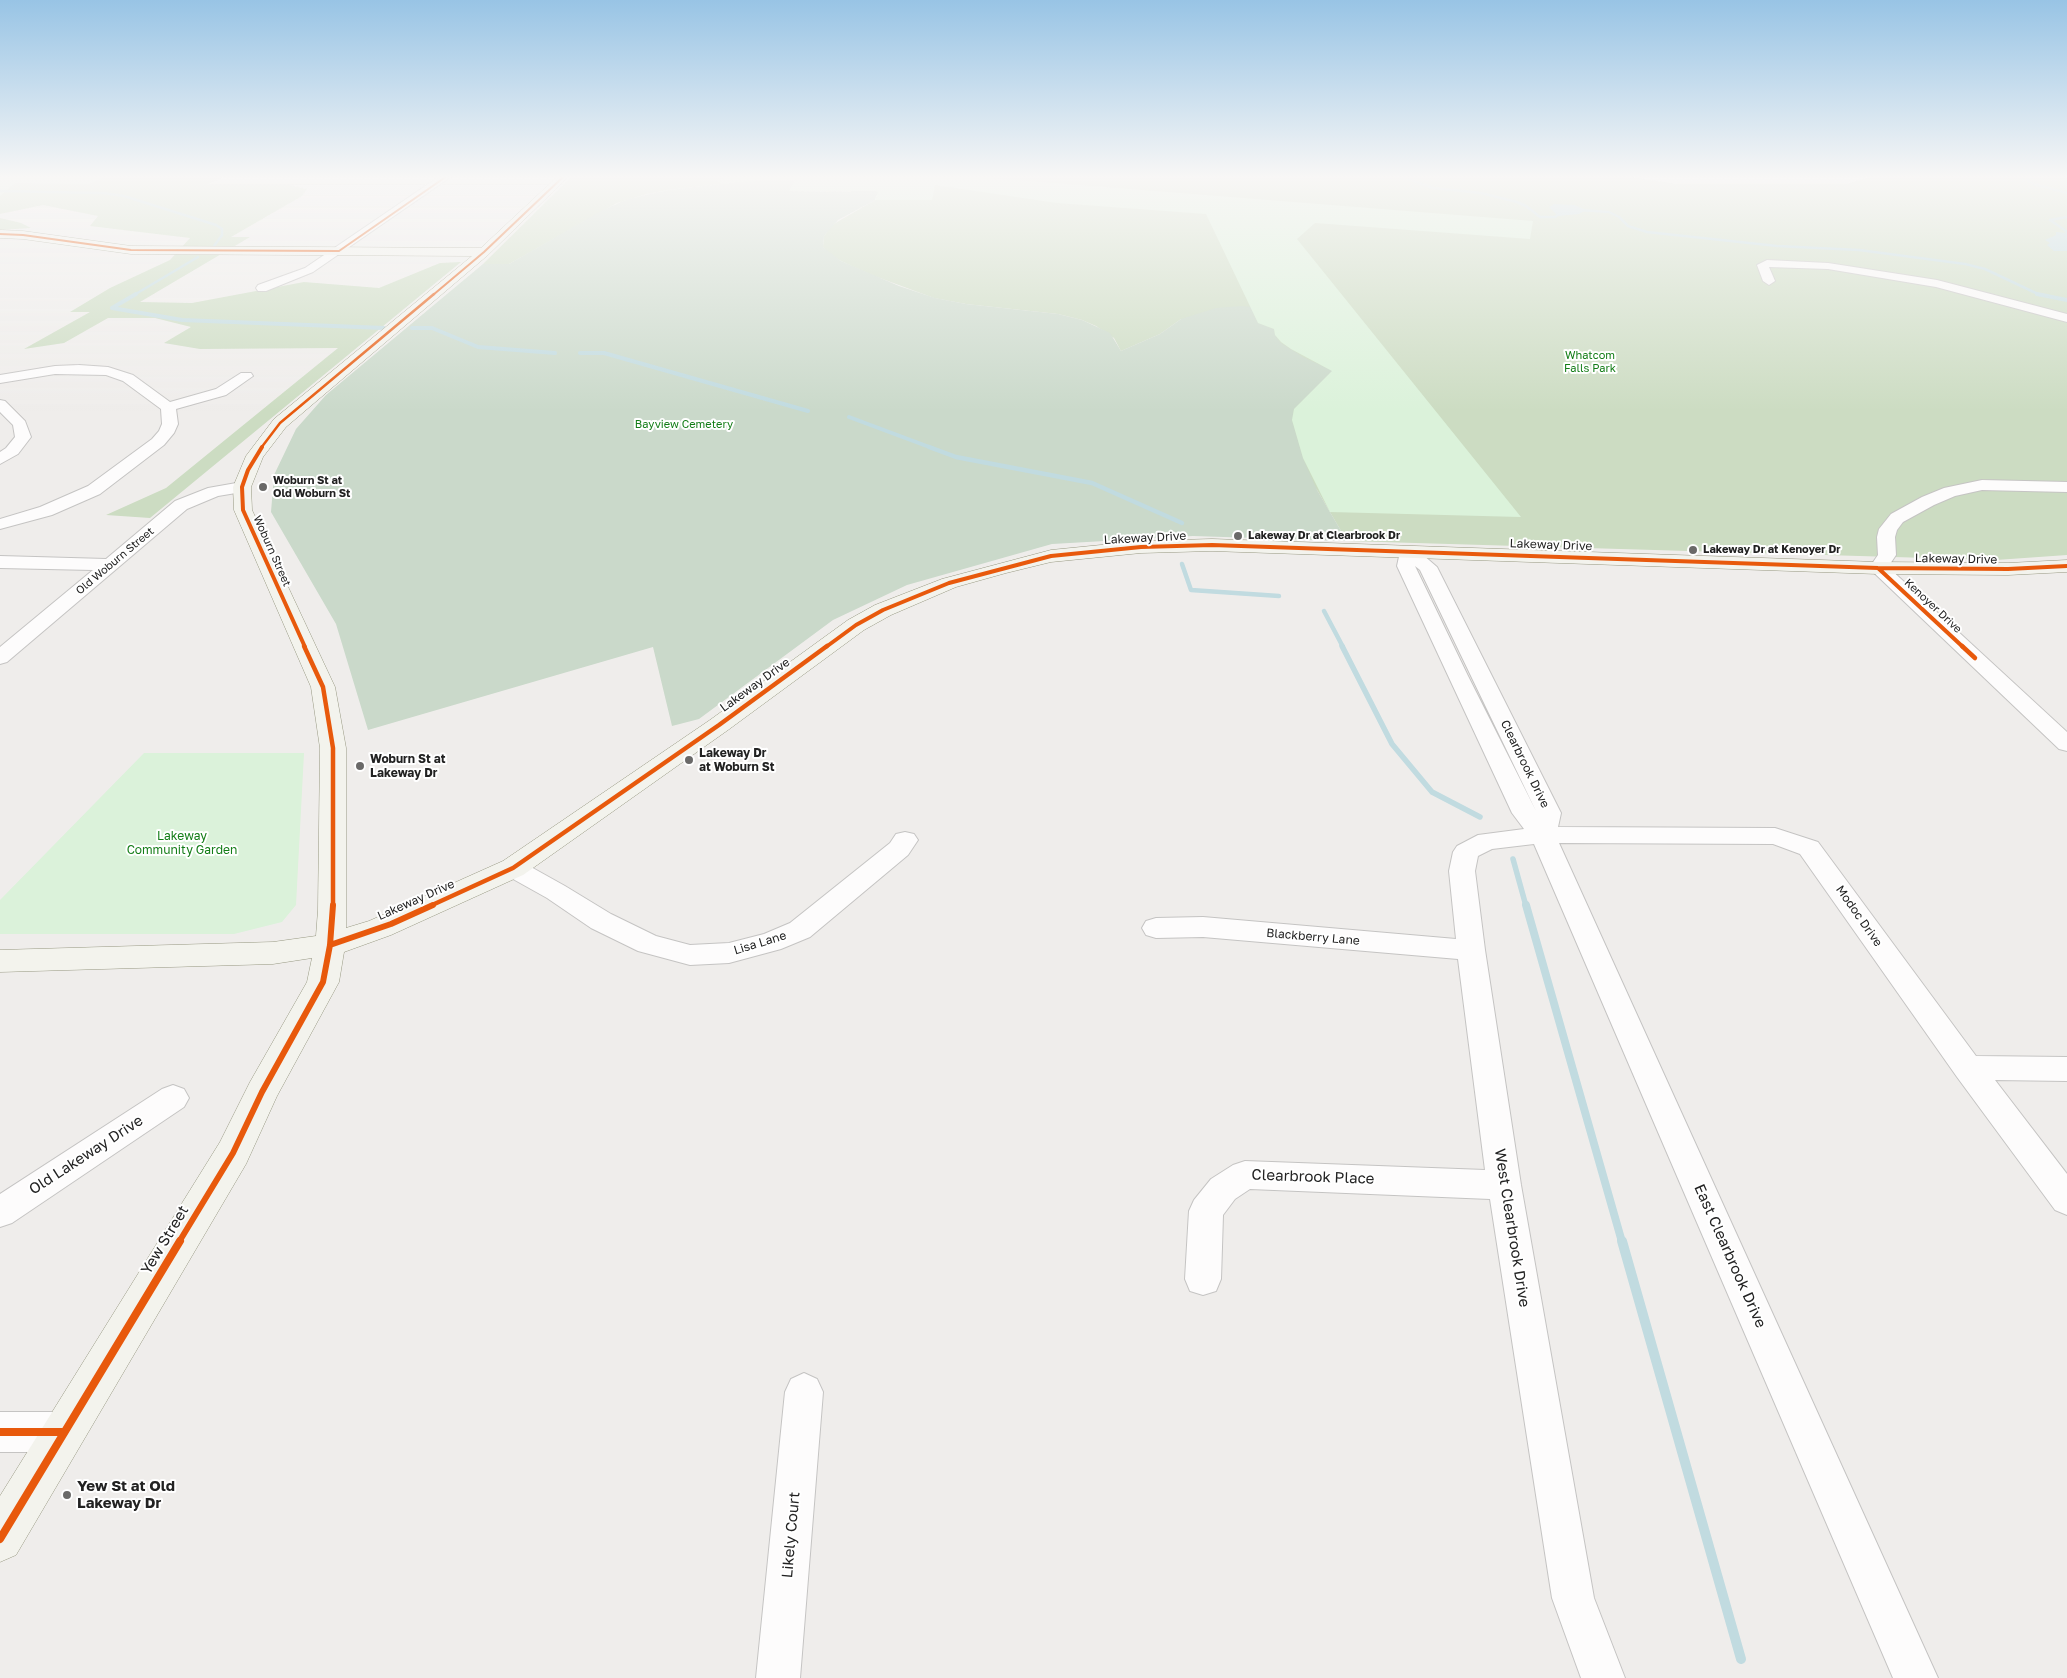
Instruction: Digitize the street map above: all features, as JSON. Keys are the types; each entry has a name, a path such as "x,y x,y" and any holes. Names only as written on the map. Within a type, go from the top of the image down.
{"street":[{"path":"262,288 309,270 334,254"},
{"name":"Woburn Street","path":"330,945 333,895 333,748 324,687 243,510 242,487 255,456 280,423 481,254"},
{"path":"1769,280 1763,265 1767,263 1828,266 1937,284 2067,318"},
{"path":"0,379 55,370 108,371 128,378 168,407 170,424 166,433 151,448 121,472 94,490 65,504 0,524"},
{"path":"168,407 222,392 246,376"},
{"path":"0,404 20,424 23,436 12,451 0,459"},
{"path":"1878,568 1887,555 1886,537 1888,529 1897,518 1928,501 1950,492 1982,485 2067,487"},
{"name":"Old Woburn Street","path":"0,658 185,503 214,492 242,487"},
{"name":"Lakeway Drive","path":"0,961 273,953 330,945 391,924 513,868 719,725 856,625 883,610 949,583 1000,568 1052,556 1141,546 1212,545 1878,568 2008,569 2067,566"},
{"name":"Clearbrook Drive","path":"1409,552 1428,567 1549,814 1544,835"},
{"path":"0,562 110,565"},
{"name":"Kenoyer Drive","path":"1878,568 2067,744"},
{"name":"West Clearbrook Drive","path":"1544,835 1487,841 1466,852 1462,871 1471,950 1504,1185 1573,1598 1603,1678"},
{"name":"Modoc Drive","path":"1544,835 1774,836 1809,848 1830,874 1968,1068 2067,1200"},
{"name":"East Clearbrook Drive","path":"1544,835 1916,1678"},
{"name":"Lisa Lane","path":"513,868 556,892 601,921 648,944 690,955 730,953 771,942 800,930 899,849 905,840"},
{"name":"Blackberry Lane","path":"1156,928 1203,927 1471,950"},
{"name":"Yew Street","path":"0,1539 63,1432 233,1154 262,1092 323,982 330,945"},
{"path":"1968,1068 2067,1069"},
{"name":"Old Lakeway Drive","path":"0,1212 173,1098"},
{"name":"Clearbrook Place","path":"1203,1279 1206,1211 1223,1189 1244,1175 1504,1185"},
{"name":"Likely Court","path":"778,1678 804,1392"},
{"path":"0,1432 63,1432"}],"green space":[{"path":"175,254 221,254 140,302 192,303 304,282 379,288 440,263 461,262 150,518 106,515 166,488 338,348 200,349 164,343 191,327 155,318 108,318 64,343 24,349 90,312 70,312 110,288 170,260"},
{"name":"Whatcom Falls Park","path":"493,254 526,254 509,264 483,264"},
{"name":"Bayview Cemetery","path":"526,254 832,254 841,261 899,286 935,298 966,304 1058,314 1082,320 1110,333 1121,351 1160,334 1181,319 1216,308 1251,307 1258,323 1274,329 1275,335 1281,343 1303,357 1333,371 1294,409 1292,420 1303,458 1317,490 1347,541 1193,536 1052,544 907,585 833,620 699,719 672,726 653,647 368,730 336,624 271,512 274,475 296,429 326,395 483,264 509,264"},
{"name":"Whatcom Falls Park","path":"830,254 2067,254 2067,555 1996,560 1347,541 1317,490 1181,319 1160,334 1121,351 1114,338 1096,326 1082,320 1058,314 966,304 934,298 869,274"},
{"path":"1225,254 1309,254 1521,517 1330,512 1303,458 1292,420 1294,409 1332,371 1291,349 1275,335 1274,329 1258,323"},
{"name":"Lakeway Community Garden","path":"144,753 304,753 296,905 282,922 234,934 0,934 0,900"}],"waterway":[{"path":"1892,254 1965,264 1985,269 2039,294"},
{"path":"134,295 198,257"},
{"path":"136,294 112,308 182,320 384,328"},
{"path":"2039,294 2067,300"},
{"path":"412,328 432,328 478,347 555,353"},
{"path":"580,353 604,353 808,411"},
{"path":"849,417 932,448"},
{"path":"929,447 956,457 1092,483 1182,523"},
{"path":"1182,564 1191,590 1279,596"},
{"path":"1324,611 1343,647"},
{"path":"1342,646 1392,744 1432,792 1480,817"},
{"path":"1513,859 1526,906"},
{"path":"1526,905 1622,1242"},
{"path":"1622,1241 1741,1659"}],"cycle path":[{"path":"0,1539 233,1153 262,1092 323,982 330,945 333,910 333,748 323,687 243,510 242,487 248,470 255,456 280,423 481,254"},
{"path":"330,945 391,924 513,868 719,725 856,625 883,610 949,583 1051,556 1141,547 1212,545 1878,568 2008,569 2067,566"},
{"path":"1878,568 1975,658"},
{"path":"0,1432 63,1432"}],"place":[{"name":"Woburn St at Old Woburn St","path":"263,487"},
{"name":"Lakeway Dr at Clearbrook Dr","path":"1238,536"},
{"name":"Lakeway Dr at Kenoyer Dr","path":"1693,550"},
{"name":"Lakeway Dr at Woburn St","path":"689,760"},
{"name":"Woburn St at Lakeway Dr","path":"360,766"},
{"name":"Yew St at Old Lakeway Dr","path":"67,1495"}]}
